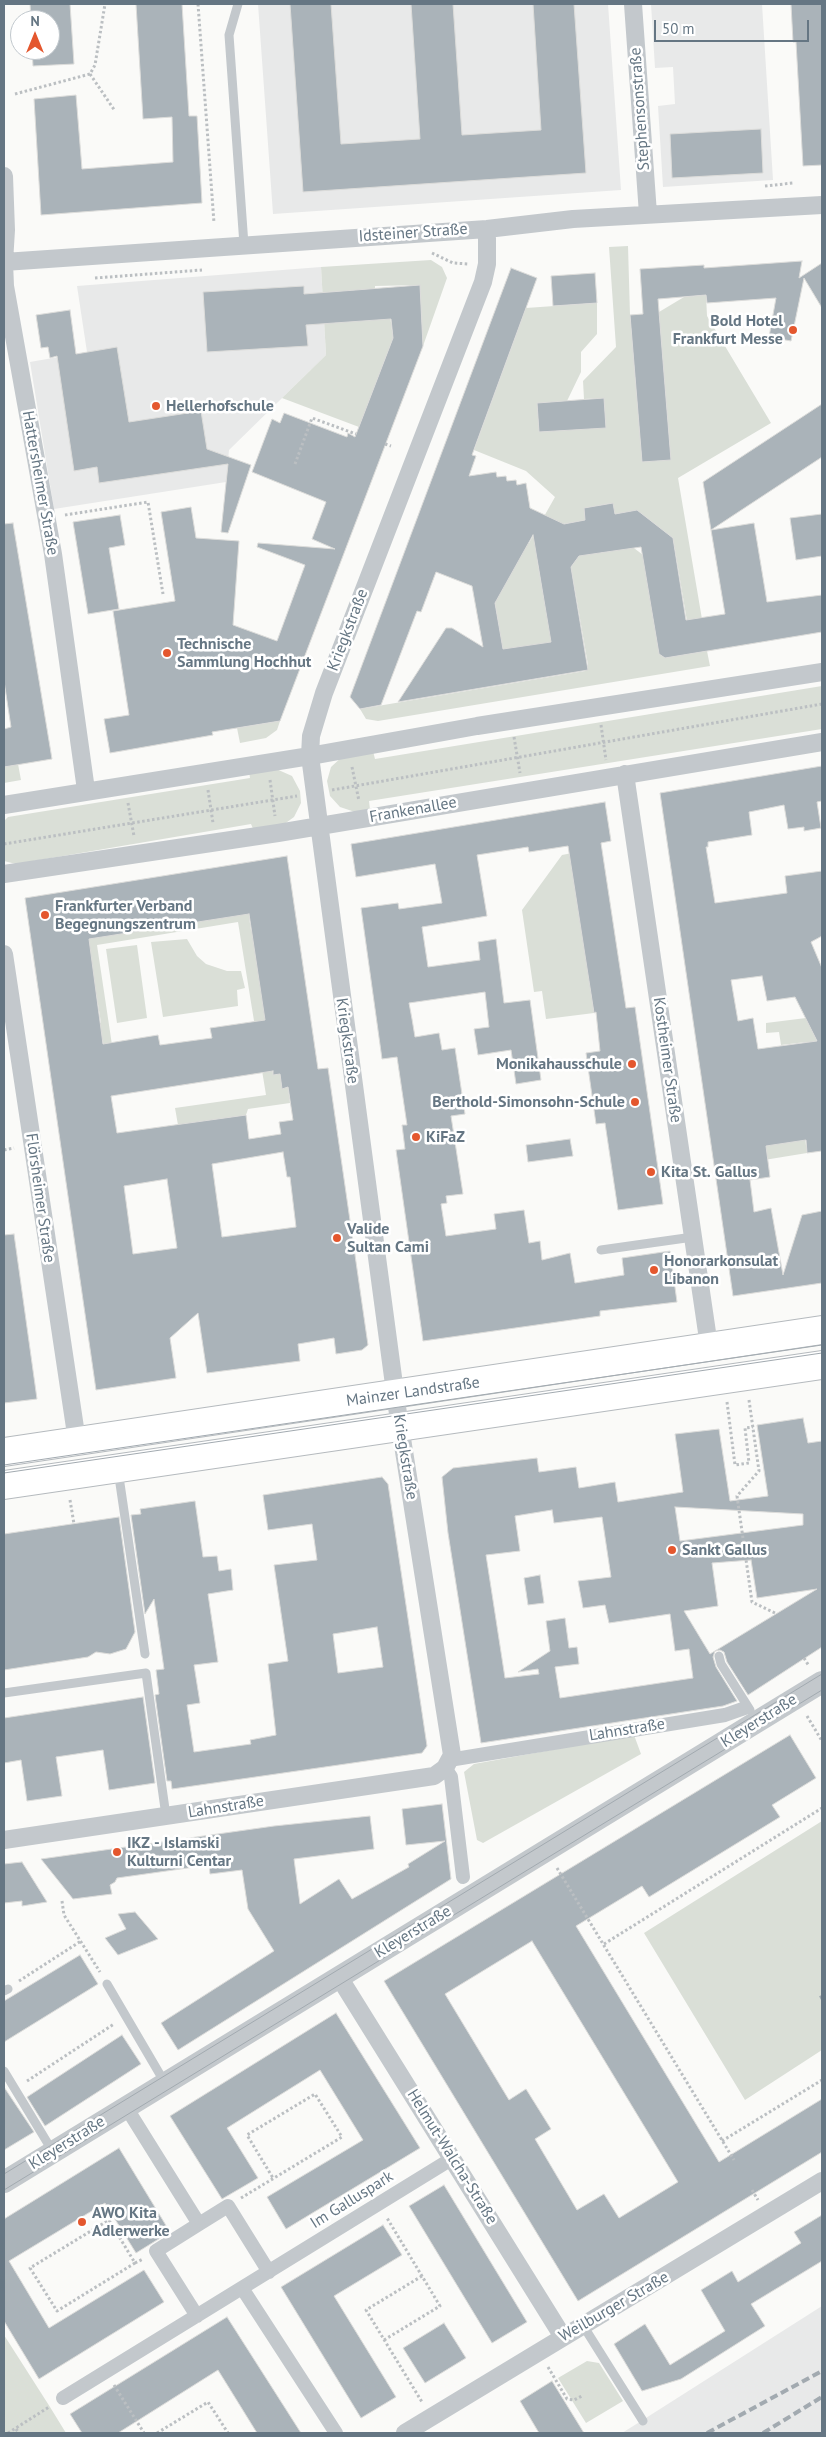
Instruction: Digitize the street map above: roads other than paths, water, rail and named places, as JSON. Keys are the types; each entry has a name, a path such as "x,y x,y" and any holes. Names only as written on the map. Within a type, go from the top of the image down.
{"main road":[{"name":"Mainzer Landstraße","path":"4,1452 822,1330"},
{"name":"Mainzer Landstraße","path":"4,1485 822,1365"}],"street":[{"name":"Stephensonstraße","path":"633,4 648,214"},
{"name":"Hattersheimer Straße","path":"4,176 6,230 5,286 47,518 86,790"},
{"name":"Idsteiner Straße","path":"4,262 244,244 487,229 573,219 822,204"},
{"name":"Kriegkstraße","path":"463,1877 451,1777 447,1764 452,1755 395,1394 310,756 315,718 324,693 483,282 487,264 487,229"},
{"path":"4,805 86,790 310,756 477,726 822,672"},
{"name":"Frankenallee","path":"4,874 216,840 278,833 822,742"},
{"name":"Kostheimer Straße","path":"625,774 709,1346"},
{"name":"Flörsheimer Straße","path":"4,954 76,1441"},
{"name":"Kleyerstraße","path":"4,2182 546,1851 751,1715 796,1698 822,1682"},
{"name":"Lahnstraße","path":"4,1840 434,1776 447,1764 724,1715 751,1715"},
{"name":"Helmut-Walcha-Straße","path":"339,1977 563,2337"},
{"path":"126,2107 199,2224"},
{"name":"Im Galluspark","path":"63,2398 453,2158"},
{"name":"Weilburger Straße","path":"405,2433 822,2182"},
{"path":"197,2316 156,2251 228,2206 269,2272"},
{"path":"242,2288 336,2433"}],"lane":[{"path":"238,4 229,35 244,244"},
{"path":"601,1250 692,1237"},
{"path":"118,1468 145,1654"},
{"path":"719,1656 721,1664 751,1715"},
{"path":"4,1693 146,1673 166,1816"},
{"path":"107,1984 165,2083"},
{"path":"4,2071 54,2152"},
{"path":"584,2327 643,2421"}],"tram line":[{"path":"4,1465 822,1345"},
{"path":"4,1473 822,1353"},
{"path":"4,2174 822,1674"},
{"path":"4,2190 822,1690"}],"railway":[{"path":"707,2433 822,2371"},
{"path":"763,2433 822,2397"}],"place":[{"name":"Bold Hotel Frankfurt Messe","path":"793,330"},
{"name":"Hellerhofschule","path":"156,406"},
{"name":"Technische Sammlung Hochhut","path":"167,653"},
{"name":"Frankfurter Verband Begegnungszentrum","path":"45,915"},
{"name":"Monikahausschule","path":"632,1064"},
{"name":"Berthold-Simonsohn-Schule","path":"635,1102"},
{"name":"KiFaZ","path":"416,1137"},
{"name":"Kita St. Gallus","path":"651,1172"},
{"name":"Valide Sultan Cami","path":"337,1238"},
{"name":"Honorarkonsulat Libanon","path":"654,1270"},
{"name":"Sankt Gallus","path":"672,1550"},
{"name":"IKZ - Islamski Kulturni Centar","path":"117,1852"},
{"name":"AWO Kita Adlerwerke","path":"82,2222"}]}
